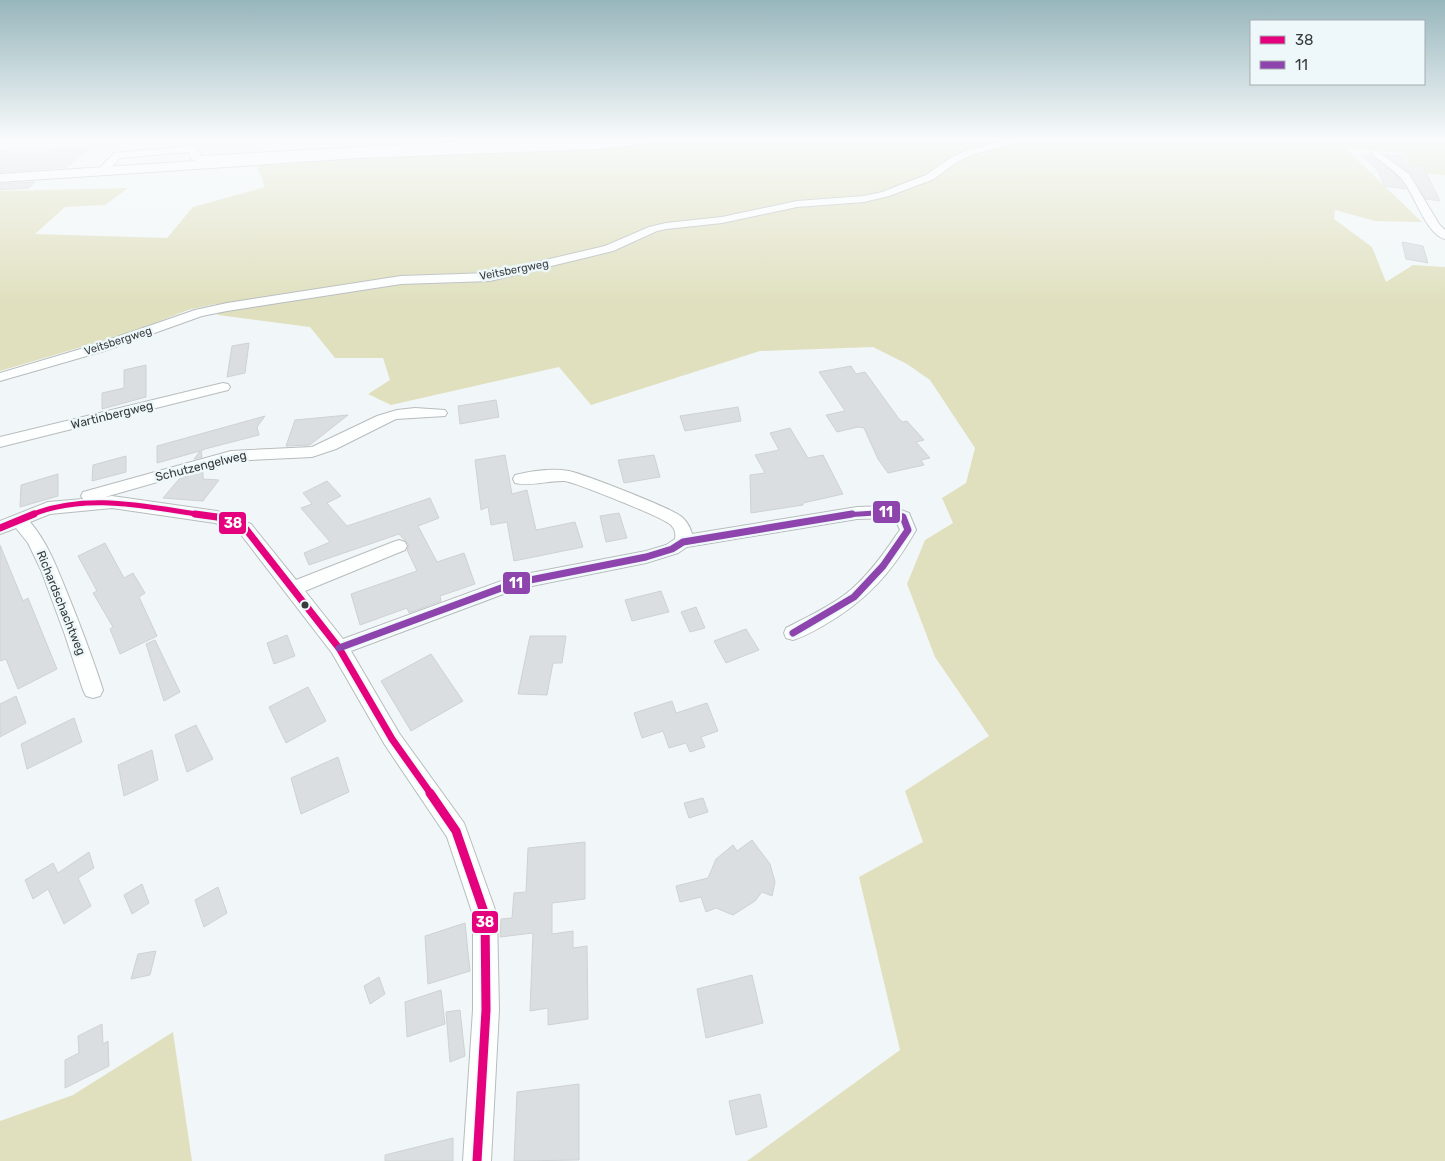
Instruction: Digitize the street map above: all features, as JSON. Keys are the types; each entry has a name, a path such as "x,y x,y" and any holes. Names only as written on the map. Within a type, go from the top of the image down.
{"street":[{"name":"Veitsbergweg","path":"0,377 99,348 200,313 227,307 401,280 490,277 568,260 608,248 653,229 666,226 722,220 798,204 864,199 883,194"},
{"path":"1416,194 1435,226 1445,236"},
{"name":"Wartinbergweg","path":"0,442 223,386"},
{"name":"Schutzengelweg","path":"48,508 231,456 306,452 321,449 391,416 415,411 440,412"},
{"path":"521,479 543,476 568,476 654,509 676,521 682,527 684,533 683,542"},
{"path":"0,528 48,508 112,502 217,517 245,528 339,648 392,739 456,831 485,915 486,1010 477,1161"},
{"path":"339,648 515,583 646,557 672,549 683,542 856,513 891,512 903,517 908,530 903,539 888,560 854,597 793,633"},
{"name":"Richardschachtweg","path":"19,521 31,533 49,570 82,654 93,690"},
{"path":"292,588 399,546"}],"green space":[{"path":"0,194 120,194 105,205 65,207 35,234 167,238 193,207 239,194 1393,194 1422,222 1375,221 1335,210 1334,219 1372,247 1386,282 1413,265 1445,267 1445,1161 747,1161 900,1050 859,877 923,842 905,791 989,736 935,657 907,584 925,540 953,523 942,498 966,483 975,448 930,380 907,364 873,347 760,351 591,405 559,367 391,405 368,394 390,380 383,358 335,358 310,327 218,315 216,304 188,310 129,333 0,371"},
{"path":"173,1032 192,1161 0,1161 0,1121 73,1095"}],"building":[{"path":"1423,194 1437,194 1440,201 1426,199"},
{"path":"1402,242 1423,246 1428,263 1406,259"},
{"path":"249,343 245,373 227,377 232,346"},
{"path":"146,365 146,397 102,409 102,393 124,388 124,370"},
{"path":"851,366 856,374 865,372 899,419 903,422 907,421 924,440 916,442 930,458 921,460 924,465 888,473 878,459 864,428 858,427 837,432 826,415 845,411 819,372"},
{"path":"496,400 499,417 460,424 458,406"},
{"path":"738,407 741,421 685,431 680,416"},
{"path":"348,415 310,445 286,446 295,420"},
{"path":"265,416 257,427 259,435 205,449 201,451 202,457 194,459 200,451 157,463 157,446"},
{"path":"790,428 808,458 823,455 843,494 803,503 803,505 751,513 750,475 765,473 755,455 779,450 770,433"},
{"path":"505,455 512,494 527,490 536,530 575,522 583,547 514,561 507,522 491,525 488,507 481,510 475,460"},
{"path":"654,455 660,477 624,483 618,460"},
{"path":"126,456 126,472 92,481 93,465"},
{"path":"203,471 203,479 219,480 203,501 163,498 180,478"},
{"path":"58,474 58,496 20,507 21,485"},
{"path":"327,481 341,496 327,503 347,526 430,498 439,518 418,526 437,562 464,553 475,584 440,596 441,601 409,613 407,608 360,625 351,594 417,571 407,550 409,545 399,534 309,565 304,553 330,542 301,508 312,504 303,493"},
{"path":"619,513 627,538 606,542 600,516"},
{"path":"105,543 124,578 133,573 145,593 139,597 157,636 120,654 110,629 113,627 93,593 97,591 78,556"},
{"path":"0,545 23,601 28,598 57,669 18,689 6,659 0,661"},
{"path":"661,591 669,612 632,621 625,600"},
{"path":"696,607 705,628 690,632 681,612"},
{"path":"746,629 759,650 726,663 714,641"},
{"path":"287,635 295,656 274,664 267,643"},
{"path":"530,636 566,636 562,663 553,663 547,695 518,694"},
{"path":"155,640 180,692 164,701 146,644"},
{"path":"431,654 463,701 411,731 381,681"},
{"path":"308,687 326,721 286,743 269,707"},
{"path":"16,696 26,723 0,737 0,704"},
{"path":"672,701 676,713 707,703 718,731 701,737 705,747 690,752 686,743 669,748 663,731 642,738 634,713"},
{"path":"74,718 82,742 27,769 21,744"},
{"path":"196,725 213,759 187,772 175,735"},
{"path":"152,750 158,780 124,796 118,765"},
{"path":"338,757 349,792 301,814 291,778"},
{"path":"703,798 708,812 689,818 684,803"},
{"path":"752,840 770,864 775,882 772,896 762,892 755,901 733,915 716,908 706,912 701,897 680,902 676,886 708,878 716,859 733,845 737,851"},
{"path":"585,842 585,899 552,903 552,934 573,931 573,948 587,946 588,1019 548,1025 548,1008 530,1011 533,933 500,937 501,919 512,918 514,893 526,892 528,848"},
{"path":"89,852 94,868 78,878 91,906 64,924 48,889 33,899 25,880 53,863 58,873"},
{"path":"142,884 149,903 132,914 124,895"},
{"path":"218,887 227,913 204,927 195,900"},
{"path":"465,923 470,971 428,984 425,936"},
{"path":"156,951 150,975 131,979 138,954"},
{"path":"752,975 763,1023 706,1038 697,989"},
{"path":"379,977 385,994 370,1004 364,986"},
{"path":"441,990 445,1024 407,1037 405,1002"},
{"path":"460,1010 465,1056 450,1062 446,1012"},
{"path":"102,1024 103,1044 108,1041 109,1066 65,1088 65,1060 79,1053 78,1036"},
{"path":"579,1084 579,1160 514,1161 517,1092"},
{"path":"760,1094 767,1127 736,1135 729,1101"},
{"path":"453,1138 453,1161 385,1161 385,1155"}],"transit line":[{"name":"38","path":"0,528 48,508 112,502 217,517 245,528 339,648 392,739 456,831 485,915 486,1010 477,1161"},
{"name":"11","path":"339,648 515,583 646,557 672,549 683,542 857,513 891,512 903,517 908,530 876,575 854,597 840,607 793,633"}]}
